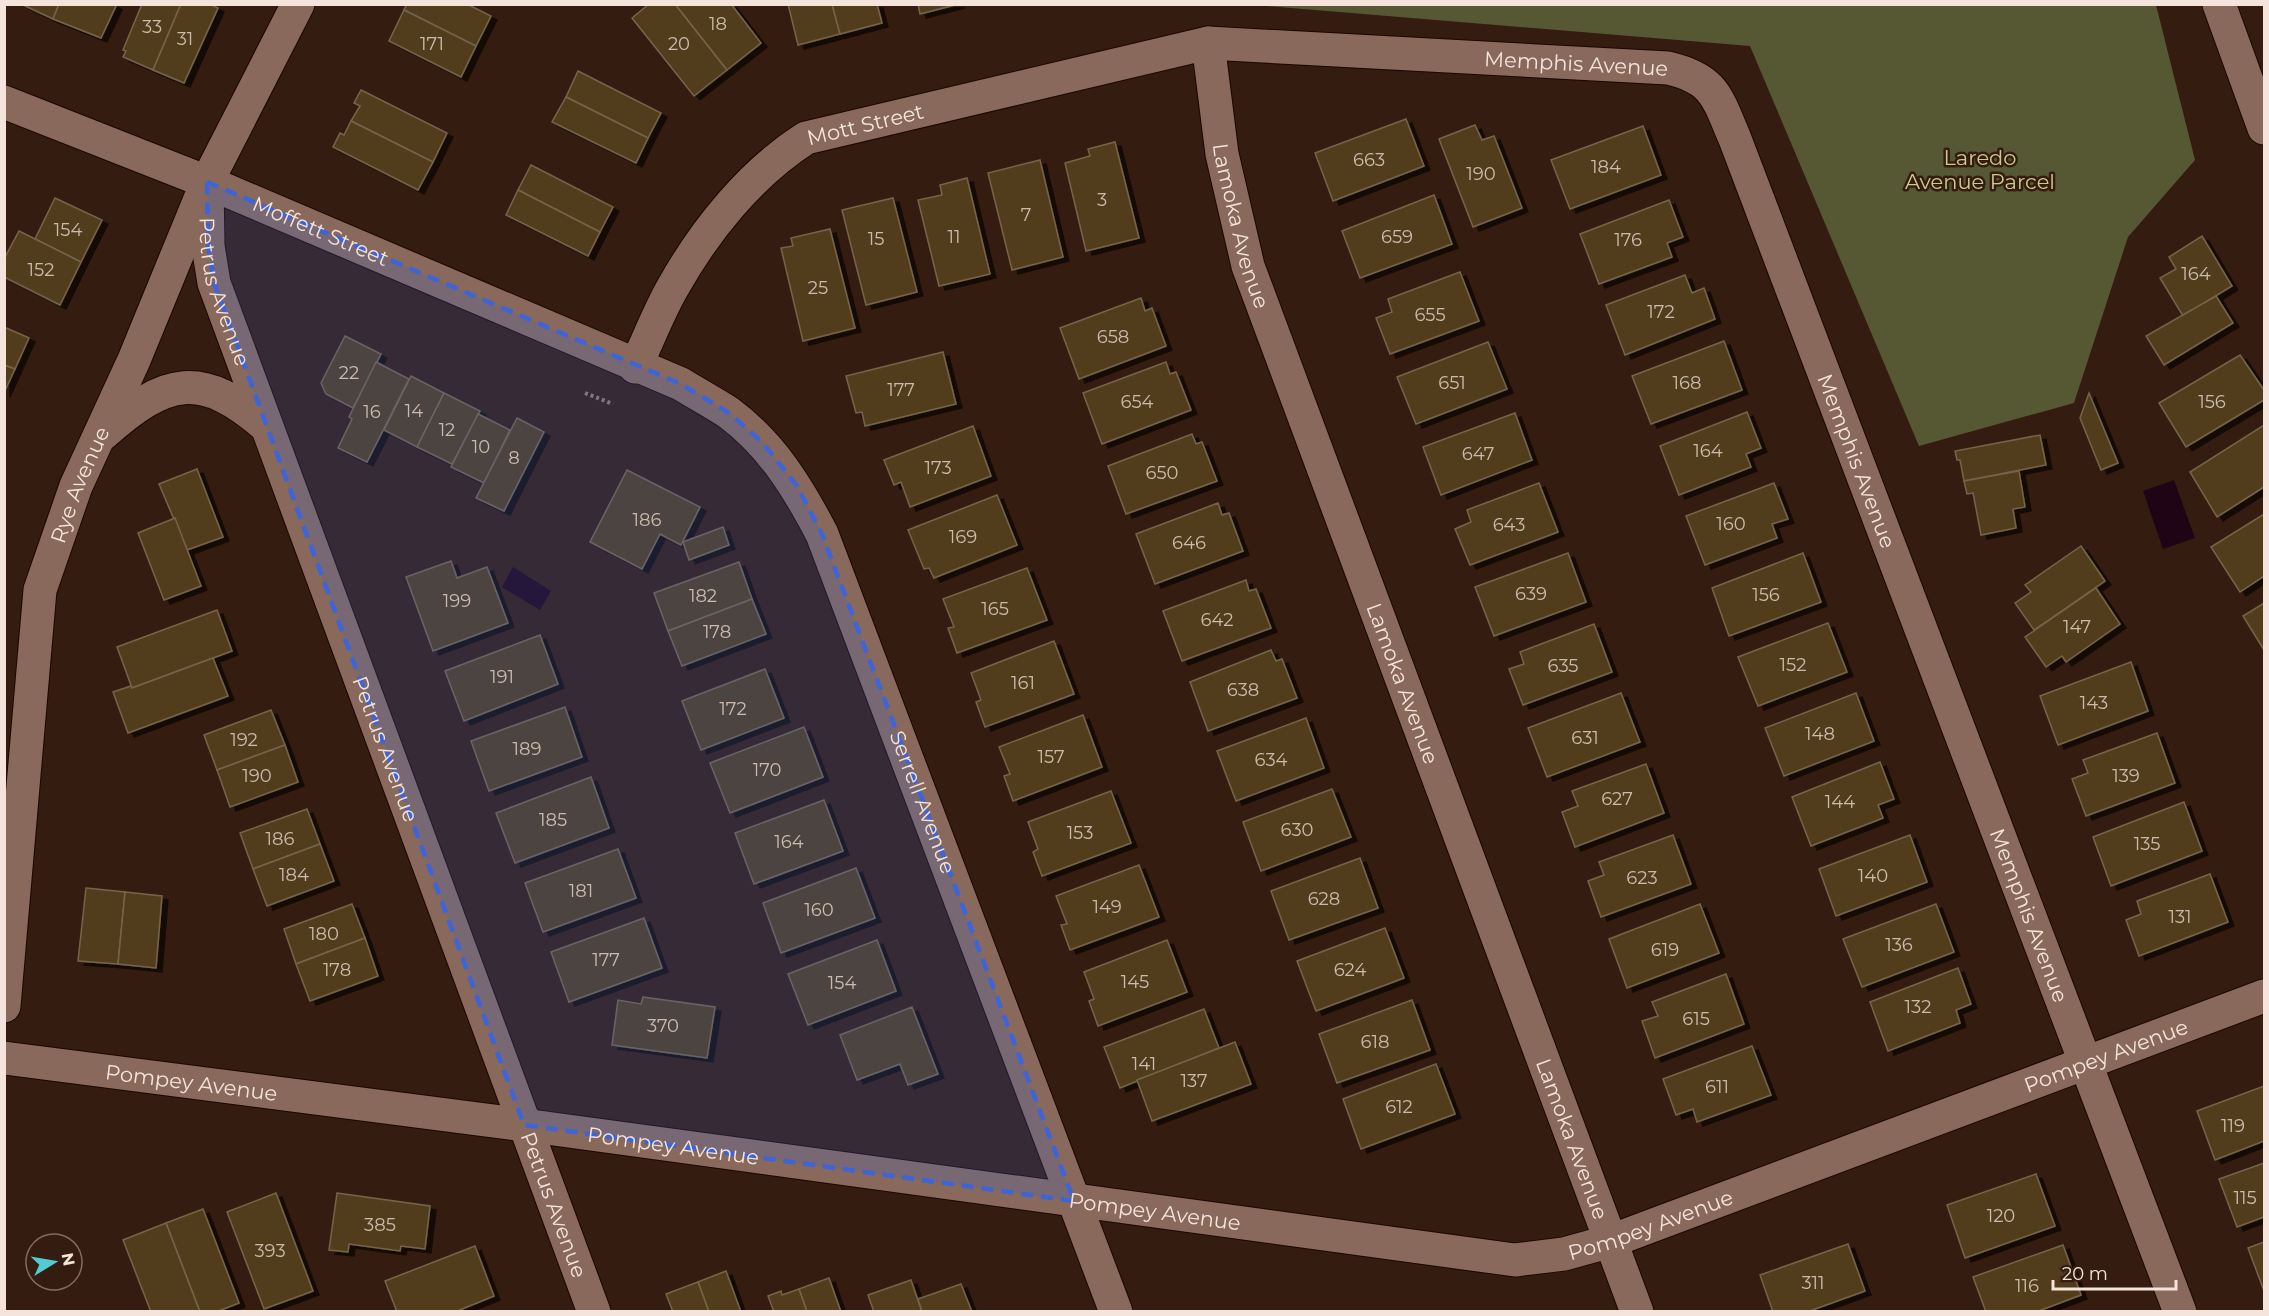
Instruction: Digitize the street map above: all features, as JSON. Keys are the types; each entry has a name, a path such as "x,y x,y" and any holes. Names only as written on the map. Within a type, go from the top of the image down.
{"street":[{"name":"Rye Avenue","path":"4,1006 40,590 76,486 207,182 298,4"},
{"path":"2219,4 2265,128"},
{"name":"Mott Street","path":"635,367 673,287 716,223 780,155 806,138 1208,43"},
{"name":"Memphis Avenue","path":"1208,43 1668,68 1705,82 1723,109 1735,138 2180,1311"},
{"name":"Lamoka Avenue","path":"1208,43 1222,154 1248,266 1637,1311"},
{"name":"Moffett Street","path":"4,102 207,182 635,367"},
{"name":"Petrus Avenue","path":"207,182 208,246 214,283 594,1311"},
{"name":"Serrell Avenue","path":"635,367 681,384 729,413 762,442 797,486 822,534 1116,1311"},
{"path":"98,438 141,403 159,393 180,388 217,392 240,404 267,427"},
{"name":"Pompey Avenue","path":"4,1058 524,1125 1515,1260 1564,1254 1611,1241 2265,996"}],"path":[{"path":"585,393 613,404"}],"highlighted area":[{"path":"207,182 681,384 729,413 762,442 797,486 822,534 1074,1201 524,1125 214,283 208,246"}],"green space":[{"name":"Laredo Avenue Parcel","path":"1255,5 2156,5 2195,160 2128,237 2074,403 1919,446 1750,46"}],"shaded area":[{"path":"2174,480 2195,538 2163,549 2143,491"},
{"path":"513,567 551,591 540,610 502,587"}],"building":[{"path":"21,4 59,4 53,19"},
{"path":"59,4 113,4 116,6 101,38 53,19"},
{"path":"142,4 181,4 153,70 123,57 126,51 123,50"},
{"path":"181,4 210,4 218,8 184,83 153,70"},
{"path":"407,4 467,4 491,16 476,46 404,10"},
{"path":"649,4 675,4 727,70 694,96 632,18"},
{"path":"675,4 731,4 761,43 727,70"},
{"path":"788,4 832,4 840,34 798,45"},
{"path":"832,4 877,4 882,23 840,34"},
{"path":"918,4 959,4 920,14"},
{"path":"404,10 476,46 461,77 389,41"},
{"path":"578,71 661,113 648,138 566,97"},
{"path":"361,90 447,133 433,162 351,121 360,106 354,103"},
{"path":"566,97 648,138 636,163 552,122"},
{"path":"1406,119 1424,166 1333,201 1315,153"},
{"path":"351,121 433,162 418,190 333,147 340,133 344,135"},
{"path":"1475,125 1482,140 1494,136 1522,208 1473,227 1439,139"},
{"path":"1643,126 1661,175 1570,209 1551,160"},
{"path":"1115,142 1139,238 1086,251 1065,163 1090,156 1088,149"},
{"path":"1040,160 1063,257 1012,270 988,173"},
{"path":"531,165 613,207 600,232 518,190"},
{"path":"967,178 990,274 939,286 918,200 942,195 940,185"},
{"path":"518,190 600,232 588,256 506,215"},
{"path":"1434,195 1452,244 1360,278 1342,231"},
{"path":"55,198 102,220 81,262 35,239"},
{"path":"893,198 917,292 866,305 842,210"},
{"path":"1669,200 1683,237 1667,243 1672,257 1599,284 1580,234"},
{"path":"830,229 855,328 803,341 781,248 793,246 791,238"},
{"path":"19,231 81,262 60,305 4,277 4,259"},
{"path":"2202,236 2232,286 2183,316 2160,278 2176,269 2169,257"},
{"path":"1460,272 1479,321 1390,354 1376,318 1392,312 1388,299"},
{"path":"1685,275 1692,293 1704,288 1715,319 1625,355 1606,305"},
{"path":"2216,296 2233,323 2164,365 2146,336"},
{"path":"1141,298 1145,311 1152,308 1166,346 1079,379 1060,328"},
{"path":"4,327 29,338 15,369 4,365"},
{"path":"345,336 381,354 353,408 326,394 321,383"},
{"path":"1724,341 1742,390 1651,424 1632,376"},
{"path":"1488,342 1507,389 1416,424 1397,377"},
{"path":"943,352 956,404 865,426 862,412 856,413 846,376"},
{"path":"2240,355 2264,390 2264,400 2186,447 2159,403"},
{"path":"376,362 409,379 367,462 338,448 352,419 349,417"},
{"path":"1166,362 1170,374 1176,372 1191,410 1102,444 1083,393"},
{"path":"4,365 15,369 4,393"},
{"path":"411,376 444,393 417,447 384,430"},
{"path":"444,393 480,411 452,464 417,447"},
{"path":"2089,393 2118,463 2101,470 2080,418"},
{"path":"1747,412 1761,448 1746,454 1751,467 1679,495 1660,446"},
{"path":"1515,413 1532,460 1441,495 1423,447"},
{"path":"478,414 510,430 484,483 451,467"},
{"path":"517,418 544,432 504,511 476,498"},
{"path":"2264,425 2264,487 2217,517 2190,472"},
{"path":"973,426 991,476 910,507 901,482 894,485 884,460"},
{"path":"1192,434 1196,444 1202,442 1217,481 1126,514 1108,466"},
{"path":"2040,435 2046,465 1964,481 1960,460 1957,460 1955,451"},
{"path":"197,469 223,537 187,550 159,484"},
{"path":"627,470 700,507 681,545 660,534 642,569 590,542"},
{"path":"2019,471 2025,507 2013,509 2016,528 1981,535 1973,493 1967,494 1964,481"},
{"path":"1539,483 1558,532 1470,565 1455,529 1471,522 1467,510"},
{"path":"1774,483 1788,519 1772,524 1777,538 1705,565 1686,516"},
{"path":"997,495 1017,545 934,578 929,568 924,569 908,530"},
{"path":"1218,503 1222,515 1229,513 1243,551 1155,584 1136,534"},
{"path":"2264,514 2264,576 2240,592 2211,547"},
{"path":"175,518 201,586 164,600 138,533"},
{"path":"723,527 729,545 689,560 683,542"},
{"path":"2081,546 2105,581 2034,630 2015,603 2031,592 2025,585"},
{"path":"1568,553 1586,602 1494,636 1475,587"},
{"path":"1803,553 1821,602 1729,636 1712,588"},
{"path":"451,561 457,578 487,567 508,623 433,651 406,577"},
{"path":"739,562 752,599 668,631 654,593"},
{"path":"1027,568 1047,620 957,653 948,628 954,627 943,599"},
{"path":"1246,580 1249,591 1256,589 1271,628 1182,661 1163,611"},
{"path":"2096,588 2120,624 2066,662 2062,656 2046,667 2025,637"},
{"path":"752,599 766,634 682,666 668,631"},
{"path":"2264,603 2264,650 2243,616"},
{"path":"217,610 232,651 132,688 117,647"},
{"path":"1828,623 1847,672 1758,706 1738,657"},
{"path":"1594,624 1612,672 1523,705 1509,669 1524,664 1520,652"},
{"path":"540,635 558,684 464,721 445,671"},
{"path":"1054,641 1074,694 985,727 976,702 981,700 971,673"},
{"path":"1271,650 1276,661 1282,659 1297,698 1208,731 1190,682"},
{"path":"213,658 228,696 128,733 113,692 131,686 132,688"},
{"path":"2131,662 2148,711 2058,745 2040,696"},
{"path":"765,669 784,718 701,750 682,701"},
{"path":"1621,693 1640,742 1547,777 1528,728"},
{"path":"1856,693 1874,741 1784,776 1765,728"},
{"path":"565,707 582,757 489,791 471,741"},
{"path":"271,710 285,745 217,770 204,735"},
{"path":"1083,715 1102,767 1013,801 1004,776 1010,774 999,747"},
{"path":"1306,718 1324,768 1236,801 1217,751"},
{"path":"804,727 823,777 730,813 710,763"},
{"path":"2157,733 2175,783 2086,816 2072,779 2088,773 2083,760"},
{"path":"285,745 298,782 230,807 217,770"},
{"path":"1880,762 1894,799 1878,805 1883,818 1811,846 1792,797"},
{"path":"1646,764 1664,813 1575,847 1562,812 1578,806 1572,791"},
{"path":"591,777 609,828 515,863 496,813"},
{"path":"1332,789 1351,837 1261,871 1243,822"},
{"path":"1111,791 1131,843 1042,876 1033,852 1038,849 1028,822"},
{"path":"824,800 843,851 754,884 735,833"},
{"path":"2184,802 2202,851 2111,886 2093,837"},
{"path":"307,809 320,844 253,869 240,833"},
{"path":"1673,835 1691,884 1601,917 1588,881 1604,875 1599,862"},
{"path":"1910,835 1927,882 1836,916 1819,869"},
{"path":"320,844 334,881 267,906 253,869"},
{"path":"618,849 636,898 543,932 525,883"},
{"path":"1360,858 1378,908 1289,940 1271,891"},
{"path":"1139,865 1159,917 1070,950 1061,925 1067,924 1056,896"},
{"path":"856,868 875,918 781,953 763,903"},
{"path":"2210,874 2228,922 2139,956 2126,920 2141,914 2137,901"},
{"path":"86,888 125,892 118,964 78,961"},
{"path":"125,892 162,896 156,968 118,964"},
{"path":"352,904 365,938 296,964 284,929"},
{"path":"1700,904 1719,953 1627,988 1609,939"},
{"path":"1936,904 1954,952 1862,987 1843,939"},
{"path":"644,918 662,968 569,1002 551,952"},
{"path":"1385,928 1404,978 1316,1011 1297,961"},
{"path":"365,938 378,976 310,1001 296,964"},
{"path":"877,940 896,991 808,1025 788,974"},
{"path":"1167,940 1187,992 1098,1026 1089,1001 1094,999 1084,972"},
{"path":"1958,968 1971,1004 1956,1010 1960,1023 1888,1051 1870,1002"},
{"path":"1726,974 1744,1024 1655,1058 1642,1021 1658,1016 1652,1002"},
{"path":"643,997 715,1007 707,1058 612,1045 618,1000 641,1004"},
{"path":"1412,1000 1430,1050 1337,1083 1319,1034"},
{"path":"912,1007 938,1074 908,1085 900,1064 857,1080 840,1035"},
{"path":"1204,1009 1219,1048 1120,1088 1104,1047"},
{"path":"1235,1042 1251,1084 1152,1121 1137,1080"},
{"path":"1752,1046 1771,1095 1697,1122 1693,1109 1676,1115 1663,1079"},
{"path":"1436,1064 1455,1114 1361,1149 1343,1099"},
{"path":"2264,1086 2264,1141 2215,1160 2197,1111"},
{"path":"2264,1163 2264,1217 2237,1227 2219,1179"},
{"path":"2036,1174 2055,1226 1965,1258 1947,1205"},
{"path":"276,1193 313,1291 264,1309 227,1212"},
{"path":"337,1193 430,1206 425,1249 401,1246 400,1251 349,1244 348,1252 329,1250"},
{"path":"203,1209 239,1303 216,1312 200,1312 166,1223"},
{"path":"166,1223 200,1312 151,1312 123,1240"},
{"path":"2264,1242 2264,1291 2248,1248"},
{"path":"1848,1244 1865,1291 1807,1312 1773,1312 1760,1275"},
{"path":"2063,1245 2081,1295 2036,1312 1986,1312 1973,1277"},
{"path":"475,1246 494,1296 455,1312 397,1312 385,1281"},
{"path":"726,1271 741,1312 709,1312 698,1282"},
{"path":"829,1278 841,1312 807,1312 799,1289"},
{"path":"911,1280 922,1312 874,1312 868,1295"},
{"path":"698,1282 709,1312 673,1312 666,1294"},
{"path":"961,1284 972,1312 922,1312 918,1299"},
{"path":"799,1289 807,1312 774,1312 768,1296 781,1291 782,1295"}]}
